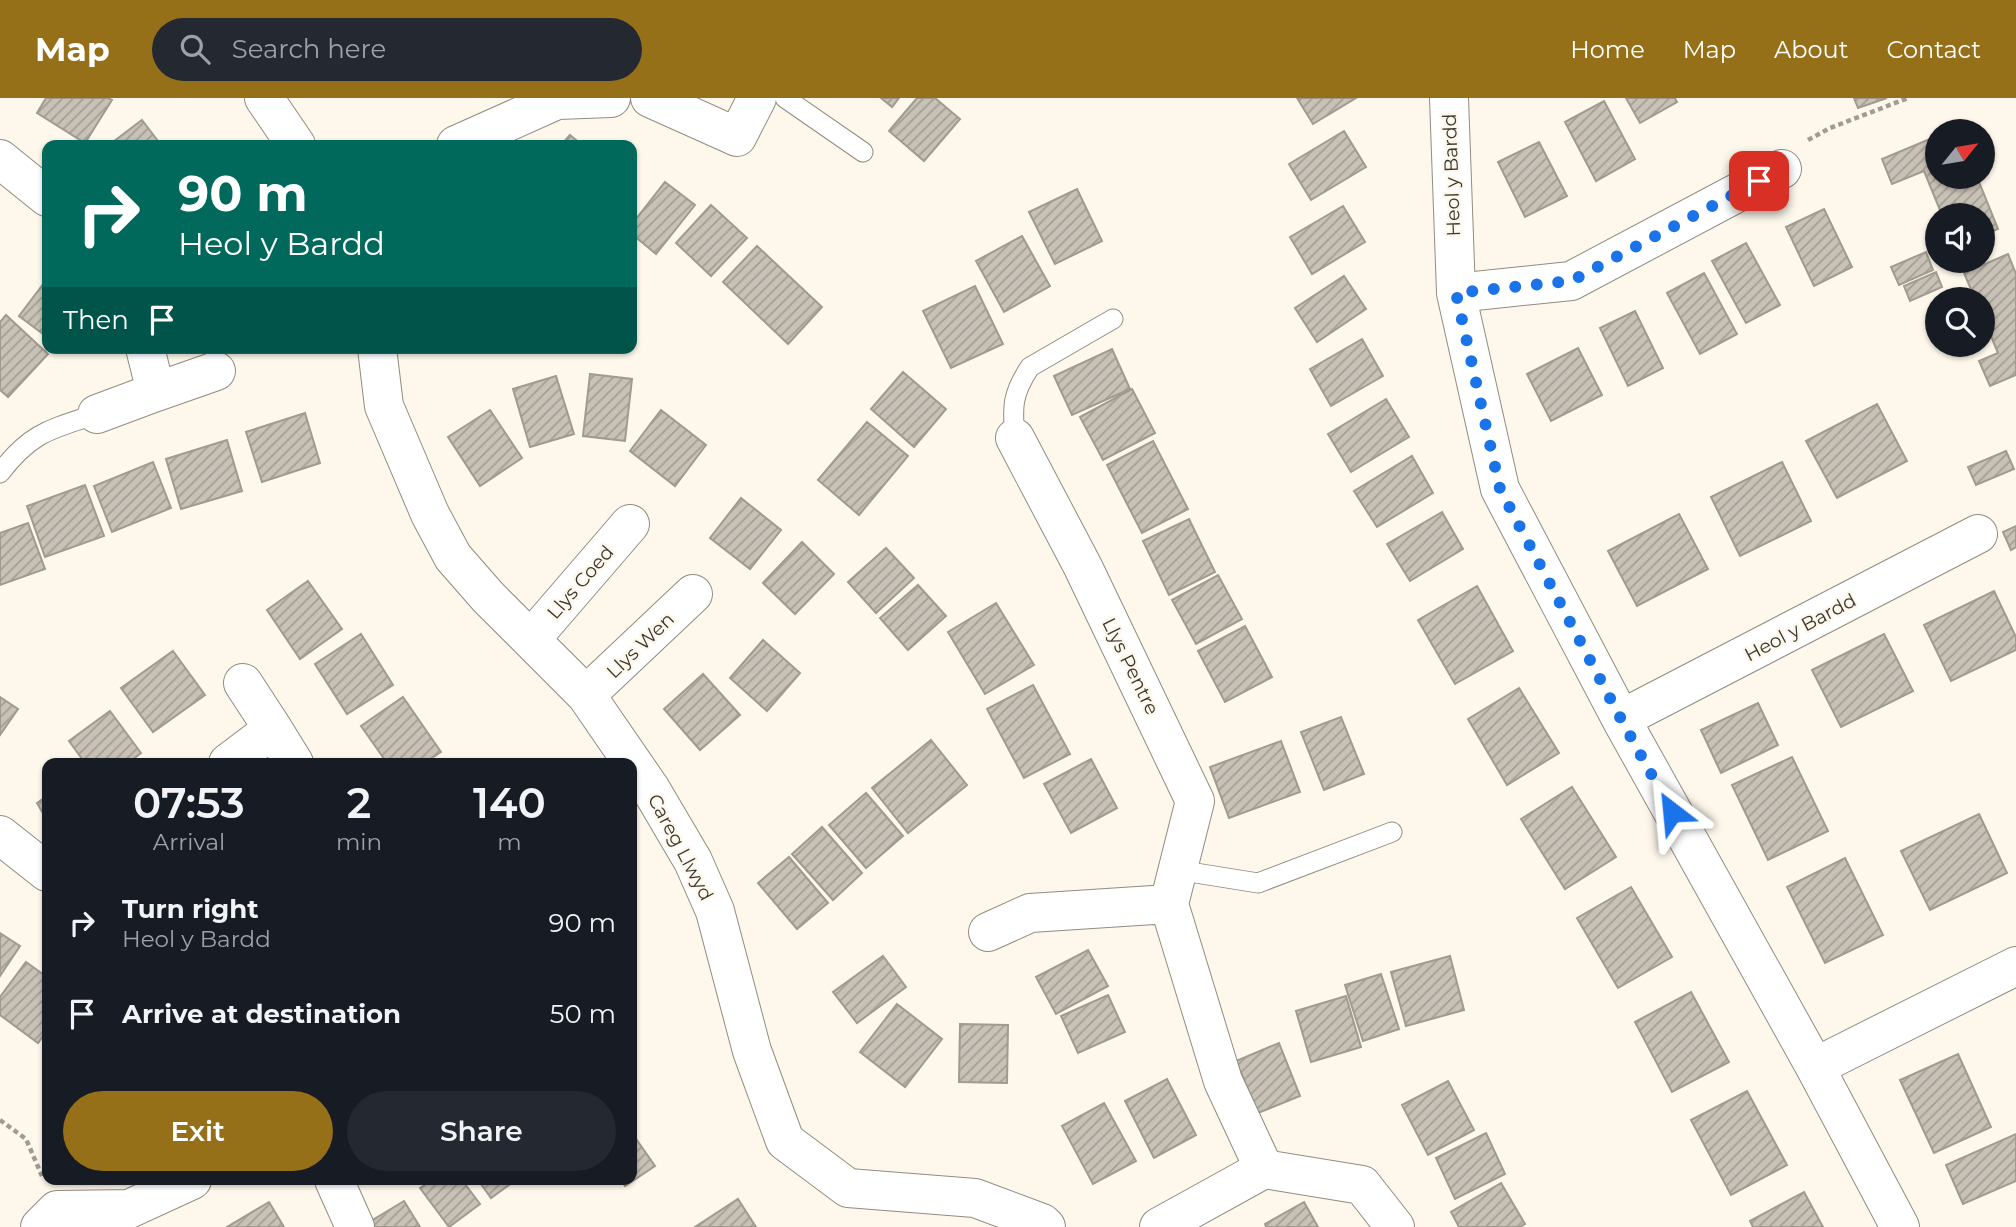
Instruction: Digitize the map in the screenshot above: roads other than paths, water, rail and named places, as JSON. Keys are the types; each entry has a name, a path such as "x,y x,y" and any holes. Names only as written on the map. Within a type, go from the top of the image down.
{"street":[{"path":"264,98 293,140"},
{"path":"467,140 556,99 611,98"},
{"path":"650,98 737,137 757,98"},
{"name":"Heol y Bardd","path":"1448,98 1456,293 1500,489 1621,719 1815,1067 1900,1227"},
{"path":"0,159 42,193"},
{"path":"1456,293 1571,281 1782,169"},
{"path":"146,354 156,392"},
{"name":"Careg Llwyd","path":"378,354 384,406 430,514 453,557 488,597 586,695 620,758"},
{"path":"97,414 216,371"},
{"name":"Llys Pentre","path":"1016,438 1100,602 1195,801 1173,887"},
{"name":"Llys Coed","path":"531,639 630,524"},
{"name":"Heol y Bardd","path":"1621,719 1979,534"},
{"name":"Llys Wen","path":"586,695 693,594"},
{"path":"243,683 290,758"},
{"path":"235,758 273,729"},
{"name":"Careg Llwyd","path":"641,796 693,861 715,911 752,1051 785,1141 848,1188 975,1198 1042,1223 1046,1227"},
{"path":"0,835 42,868"},
{"path":"988,932 1030,913 1173,887 1223,1081 1264,1169"},
{"path":"1815,1067 2016,966"},
{"path":"1159,1227 1264,1169 1362,1185 1395,1227"},
{"path":"48,1219 129,1209 181,1185"}],"lane":[{"path":"785,98 863,152"},
{"path":"1016,438 1012,406 1022,379 1030,367 1113,319"},
{"path":"0,473 14,454 42,432 97,414"},
{"path":"1173,887 1258,883 1392,832"}]}
